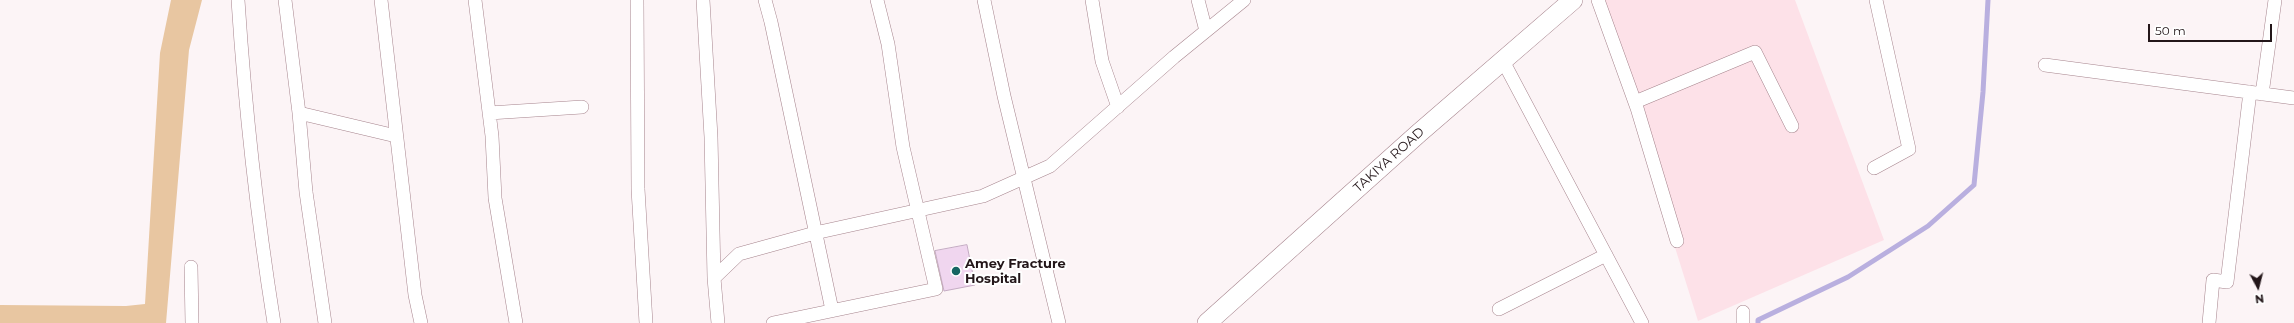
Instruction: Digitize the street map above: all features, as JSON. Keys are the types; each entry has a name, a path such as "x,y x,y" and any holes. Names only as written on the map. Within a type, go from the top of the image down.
{"main road":[{"name":"TAKIYA ROAD","path":"1207,323 1419,132 1573,0"}],"street":[{"path":"238,0 245,100 264,257 274,323"},
{"path":"285,0 299,113 306,192 325,323"},
{"path":"381,0 415,295 421,323"},
{"path":"475,0 489,113 495,198 516,323"},
{"path":"638,0 638,189 646,323"},
{"path":"703,0 711,137 714,278 718,323"},
{"path":"765,0 772,22 832,310"},
{"path":"773,323 936,289 903,146 888,44 877,0"},
{"path":"984,0 1004,96 1060,323"},
{"path":"1092,0 1102,62 1118,107"},
{"path":"1198,0 1206,31"},
{"path":"714,278 739,254 816,233 983,196 1050,166 1244,0"},
{"path":"1598,0 1635,102 1677,241"},
{"path":"1874,168 1909,149 1876,0"},
{"path":"2209,323 2213,280 2226,282 2256,93 2275,0"},
{"path":"1635,102 1755,52 1792,126"},
{"path":"1503,60 1642,323"},
{"path":"2045,65 2294,98"},
{"path":"489,113 582,107"},
{"path":"299,113 396,136"},
{"path":"1499,309 1606,255"},
{"path":"191,267 192,323"}],"shaded area":[{"path":"171,0 202,0 189,50 166,323 0,323 0,305 126,306 145,304 160,53"},
{"path":"1795,0 1884,240 1698,321 1598,1"}],"building":[{"path":"967,245 975,285 944,291 935,251"}],"waterway":[{"path":"1758,323 1758,320 1848,277 1928,226 1974,185 1983,92 1988,0"}],"place":[{"name":"Amey Fracture Hospital","path":"956,271"}]}
